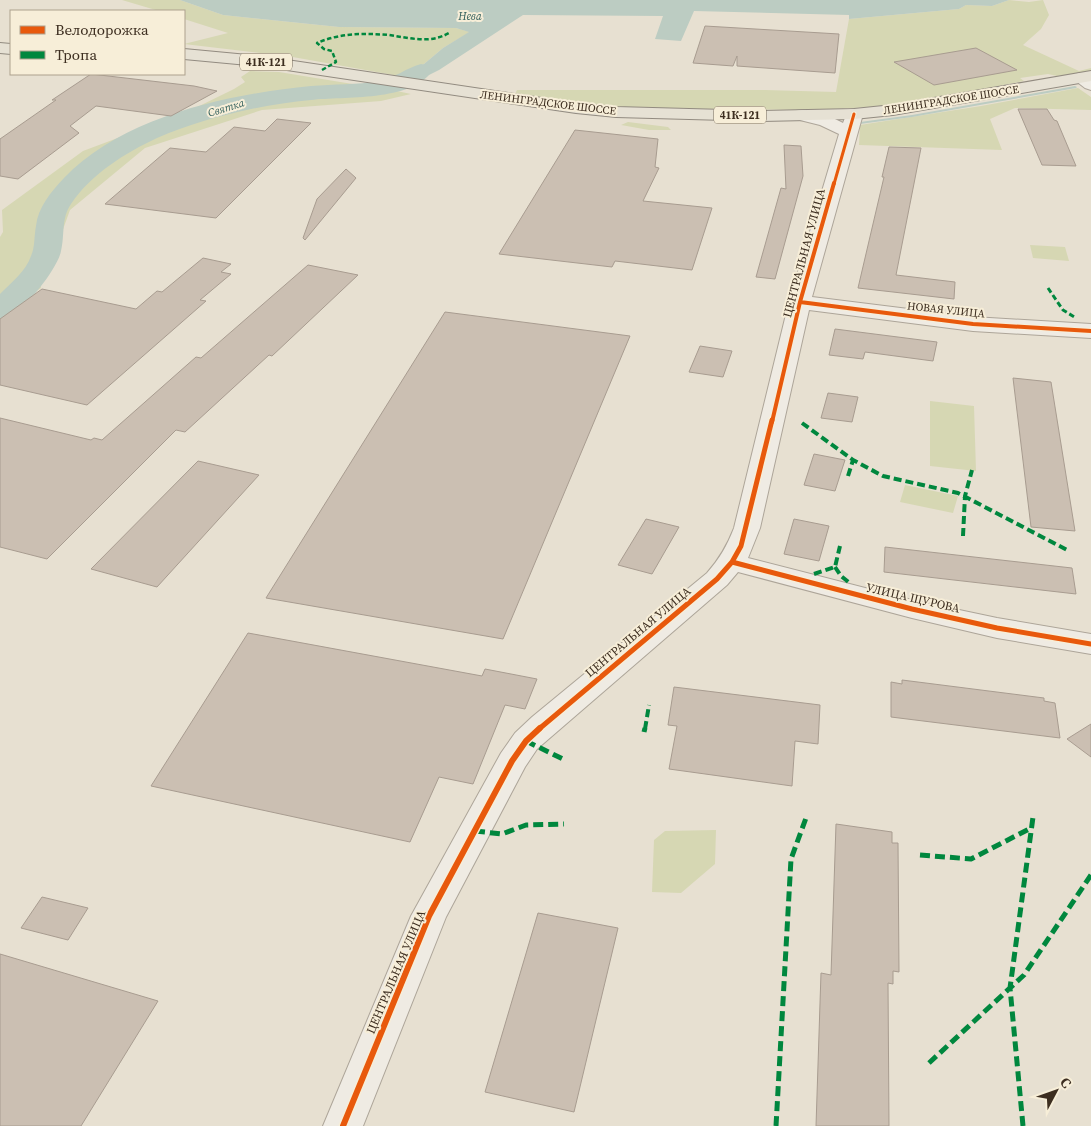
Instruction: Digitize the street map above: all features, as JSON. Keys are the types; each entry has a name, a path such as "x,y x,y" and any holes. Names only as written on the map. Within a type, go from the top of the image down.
{"main road":[{"name":"ЛЕНИНГРАДСКОЕ ШОССЕ","path":"185,54 260,61 616,112 762,116 802,115"},
{"name":"ЛЕНИНГРАДСКОЕ ШОССЕ","path":"851,123 893,110 1087,80"}],"street":[{"path":"802,115 826,121 851,123"},
{"name":"ЦЕНТРАЛЬНАЯ УЛИЦА","path":"343,1126 429,916 512,761 526,741 543,725 717,580 732,562 741,546 755,498 800,302 851,123"},
{"name":"НОВАЯ УЛИЦА","path":"800,302 973,324 1091,331"},
{"name":"УЛИЦА ЩУРОВА","path":"732,562 912,609 997,628 1091,644"}],"green space":[{"path":"122,0 180,0 223,15 339,27 456,28 470,32 443,48 424,64 399,76 287,56 185,44 228,33 185,19 185,10 156,10"},
{"path":"1009,0 1029,2 1043,0 1049,15 1041,29 1023,45 1079,71 1091,68 1091,72 1057,76 1048,74 1020,78 1024,81 896,106 811,110 616,108 515,94 517,90 765,90 836,92 849,19 959,9 966,5 992,6"},
{"path":"250,71 279,72 371,87 373,93 397,91 411,94 381,101 262,110 145,148 70,210 45,279 40,283 41,288 0,315 2,210 83,151 187,112 245,82 241,77"},
{"path":"1078,88 1091,97 1091,110 1015,108 990,119 1002,150 859,145 860,125 981,106"},
{"path":"628,122 668,127 671,130 649,130 621,125"},
{"path":"1030,245 1065,247 1069,261 1033,258"},
{"path":"930,401 974,406 976,471 930,466"},
{"path":"905,485 958,496 953,513 900,502"},
{"path":"716,830 715,864 681,893 652,892 654,840 665,831"}],"water":[{"name":"Нева","path":"180,0 1009,0 992,6 966,5 959,9 849,19 849,15 694,11 681,41 655,39 663,16 523,15 439,70 397,91 373,93 371,87 424,64 443,48 469,32 456,28 339,27 223,15"}],"building":[{"path":"705,26 839,34 835,73 737,66 737,56 733,66 693,63"},
{"path":"976,48 1017,70 934,85 894,62"},
{"path":"90,75 194,86 217,91 171,116 96,106 70,126 79,133 18,179 0,176 0,139 56,100 52,100"},
{"path":"1018,109 1047,109 1054,120 1057,121 1076,166 1042,165"},
{"path":"277,119 311,123 216,218 105,204 170,148 206,152 234,127 265,131"},
{"path":"575,130 658,139 655,167 659,168 643,201 712,208 692,270 615,261 612,267 499,254"},
{"path":"784,145 801,146 803,176 775,279 756,277 781,188 786,189"},
{"path":"889,147 921,148 896,275 955,282 954,299 858,288 884,177 882,177"},
{"path":"346,169 356,178 305,240 303,238 317,199"},
{"path":"203,258 231,264 221,272 231,274 200,300 206,301 87,405 0,385 0,319 42,289 136,309 157,291 162,292"},
{"path":"308,265 358,275 272,356 269,355 185,432 176,430 47,559 0,547 0,418 91,440 94,438 102,440 196,357 201,358"},
{"path":"445,312 630,336 503,639 266,598"},
{"path":"835,329 937,342 933,361 865,352 863,359 829,355"},
{"path":"700,346 732,351 723,377 689,372"},
{"path":"1013,378 1051,382 1075,531 1031,527"},
{"path":"828,393 858,397 852,422 821,418"},
{"path":"814,454 845,460 835,491 804,485"},
{"path":"198,461 259,475 157,587 91,569"},
{"path":"646,519 679,527 652,574 618,565"},
{"path":"794,519 829,526 819,561 784,554"},
{"path":"885,547 1072,568 1076,594 884,572"},
{"path":"248,633 482,676 485,669 537,679 525,709 505,705 473,784 439,777 410,842 151,786"},
{"path":"902,680 1044,698 1044,701 1055,703 1060,738 891,717 891,682 902,684"},
{"path":"674,687 820,705 818,744 795,741 792,786 669,769 677,726 668,725"},
{"path":"1091,724 1091,757 1067,739"},
{"path":"836,824 892,832 892,843 898,843 899,972 893,971 893,984 888,983 889,1126 816,1126 821,973 831,975"},
{"path":"42,897 88,908 68,940 21,928"},
{"path":"538,913 618,928 574,1112 485,1092"},
{"path":"0,954 158,1001 81,1126 0,1126"}],"waterway":[{"name":"Святка","path":"0,310 29,282 43,262 47,251 52,214 67,190 83,174 112,152 166,126 223,108 311,93 391,86 421,71"},
{"path":"860,123 912,116 1075,87"}],"marked path":[{"path":"322,70 336,62 332,51 324,49 317,43 328,38 341,35 371,34 428,40 440,38 449,33"},
{"path":"1048,288 1063,310 1076,318"},
{"path":"802,423 853,460 883,476 958,493 1069,551"},
{"path":"848,476 853,460"},
{"path":"963,536 965,496 972,470"},
{"path":"814,574 835,567 840,546"},
{"path":"835,567 841,576 851,584"},
{"path":"644,732 649,705"},
{"path":"526,741 565,760"},
{"path":"1023,1126 1010,988 1033,817"},
{"path":"776,1126 791,859 806,818"},
{"path":"475,831 502,834 526,825 564,824"},
{"path":"920,855 971,859 1031,828"},
{"path":"929,1063 1024,975 1091,875"}],"cycle path":[{"path":"343,1126 429,916 512,761 526,741 543,725 717,579 732,562 741,546 747,528 800,302 854,114"},
{"path":"800,302 973,324 1091,331"},
{"path":"732,562 912,609 997,628 1091,644"}]}
